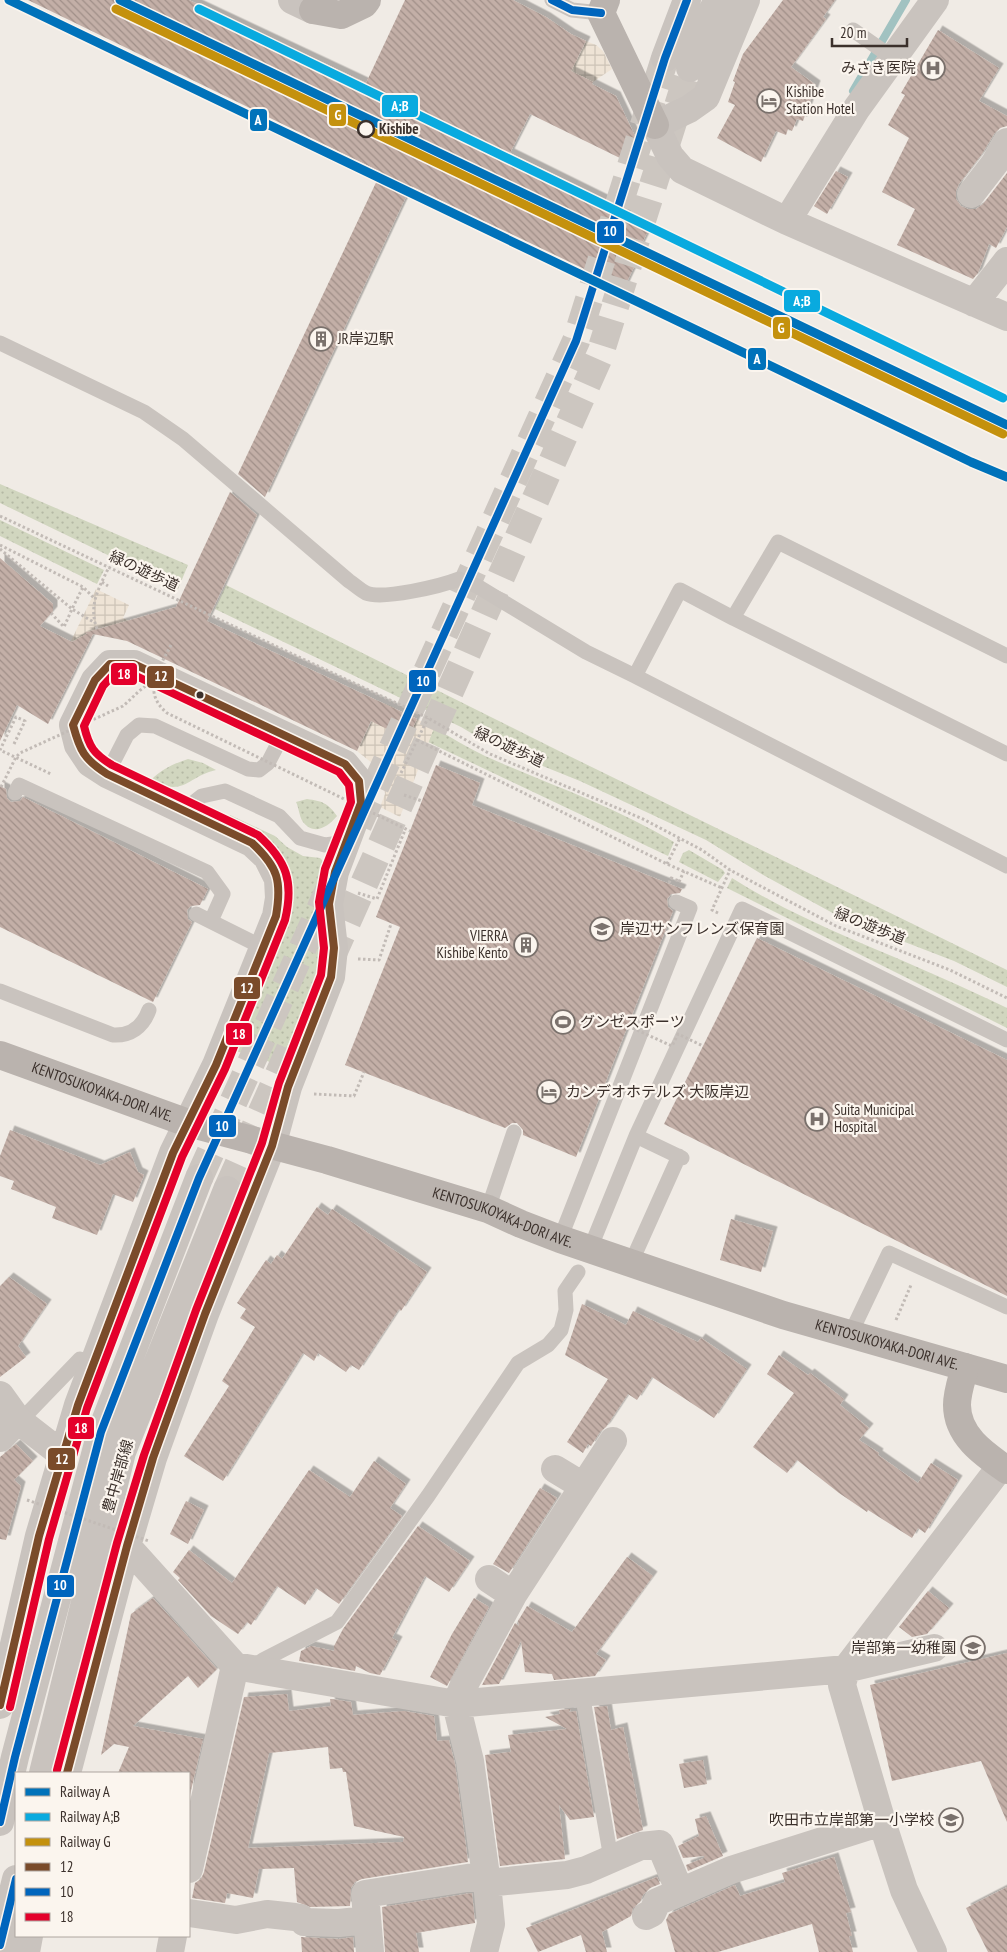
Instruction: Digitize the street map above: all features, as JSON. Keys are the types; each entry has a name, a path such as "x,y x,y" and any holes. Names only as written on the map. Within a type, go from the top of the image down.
{"street":[{"path":"302,5 341,15 364,4 367,0"},
{"path":"665,58 687,0"},
{"path":"690,68 717,0"},
{"path":"655,125 689,109 706,97 746,0"},
{"path":"787,222 856,108 883,51 934,0"},
{"path":"603,6 655,125 670,156 682,170 787,222 1007,317"},
{"path":"971,194 1003,158"},
{"path":"974,302 1007,261"},
{"path":"0,1705 39,1536 78,1405 170,1162 216,1065 264,948 276,916 279,898 278,879 267,857 252,843 107,774 90,763 78,745 73,725 95,680 110,664 134,664 345,764 359,781 361,803 335,872 329,904 334,948 331,977 288,1087 272,1146 205,1314 153,1458 138,1544 67,1772"},
{"name":"KENTOSUKOYAKA-DORI AVE.","path":"0,1055 188,1123 327,1160 488,1210 560,1239 584,1260 631,1263 783,1315 1007,1379"},
{"name":"豊中岸部線","path":"0,1822 15,1757 100,1432 199,1178"},
{"name":"豊中岸部線","path":"43,1772 122,1452 227,1190"},
{"path":"933,1952 904,1890 842,1685 846,1669 1004,1468 980,1451 961,1426 957,1405 965,1367"},
{"path":"0,1396 9,1429 63,1455"},
{"path":"484,1952 491,1924 486,1879 470,1761 456,1704 464,1685 513,1595 613,1441"},
{"path":"555,1469 584,1486"},
{"path":"138,1544 243,1667 456,1704 846,1669 934,1648"},
{"path":"489,1579 513,1595"},
{"path":"190,1865 243,1667"},
{"path":"646,1916 652,1913 657,1902 680,1892 748,1865 882,1822"},
{"path":"370,1952 365,1894 486,1879 567,1875 586,1870 641,1846 660,1844 680,1892"},
{"path":"0,1945 15,1883"},
{"path":"190,1913 236,1920 266,1914 301,1918 304,1922 368,1920"},
{"path":"26,1952 29,1937"},
{"path":"170,1952 174,1937"}],"lane":[{"path":"552,0 572,10 603,6"},
{"path":"853,30 883,51"},
{"path":"0,344 144,412 183,439 342,575 367,593 387,594 403,592 441,586 459,579 477,586 586,652 1007,866"},
{"path":"732,618 778,542 1007,656"},
{"path":"635,676 680,590 732,618 1007,754"},
{"path":"107,774 127,736 139,725 155,726 248,769 259,770 268,763 283,734"},
{"path":"8,790 19,784 207,872 223,894 211,921"},
{"path":"183,811 202,796 225,791 279,816 300,838 324,846 346,842"},
{"path":"560,1239 690,908 676,902"},
{"path":"243,1667 262,1660 337,1622 428,1496 518,1363 548,1345 561,1330 566,1310 565,1291 584,1260 636,1136 742,909 1007,1040"},
{"path":"196,914 264,948"},
{"path":"0,991 113,1035 128,1033 138,1028 145,1020 149,1010"},
{"path":"488,1210 514,1132"},
{"path":"631,1263 680,1157 636,1136"},
{"path":"850,1335 890,1253 1007,1308"},
{"path":"9,1429 26,1416 80,1359"},
{"path":"582,1693 609,1847"}],"path":[{"name":"緑の遊歩道","path":"0,516 428,718 490,754 626,812 680,838 730,870 836,926 950,970 1007,998"},
{"path":"0,545 83,587 94,598"},
{"path":"0,549 72,609 95,622"},
{"path":"97,629 94,598 109,567"},
{"path":"102,582 108,586"},
{"path":"51,614 64,627 83,587"},
{"path":"170,645 153,682 157,702 167,713 408,831 377,899 357,893"},
{"path":"8,790 16,757 20,753 123,706 143,686 153,682"},
{"path":"406,714 408,709"},
{"path":"14,744 25,721 16,717 0,750 51,774"},
{"path":"401,774 428,718"},
{"path":"388,758 396,734"},
{"path":"418,740 667,864 722,888"},
{"path":"404,795 422,801"},
{"path":"667,864 680,838"},
{"path":"677,886 684,871"},
{"path":"669,883 671,878 679,881"},
{"path":"351,958 380,960 391,924"},
{"path":"628,1026 672,1046 678,1034 703,1046"},
{"path":"314,1094 354,1096 364,1072"},
{"path":"896,1320 919,1267"},
{"path":"27,1500 138,1544"}],"green space":[{"path":"0,484 188,565 178,589 0,503"},
{"path":"0,520 104,570 97,584 0,536"},
{"path":"226,585 561,752 1007,970 1007,987 954,961 840,917 765,876 706,840 580,781 493,746 461,727 215,609"},
{"path":"434,728 472,750 604,806 651,829 674,842 668,856 428,742"},
{"path":"188,759 203,763 216,770 179,786 171,787 151,780 168,767"},
{"path":"307,799 324,803 337,816 329,824 321,828 312,829 303,822 296,802"},
{"path":"230,815 275,836 287,847 303,856 320,858 323,861 316,910 320,948 314,986 279,1065 233,1050 290,875 280,854 266,840 229,817"},
{"path":"689,850 723,870 725,873 718,882 679,862 683,853"},
{"path":"732,878 809,920 1007,1008 1007,1028 727,888"}],"shaded area":[{"path":"586,41 596,45 603,51 612,69 593,82 581,76 573,91 560,83 579,56"},
{"path":"96,589 129,605 123,618 160,636 107,626 70,643"},
{"path":"381,702 395,708 386,728 407,739 417,719 434,728 400,817 380,807 385,794 383,780 378,768 357,751"}],"building":[{"path":"28,0 189,0 366,83 405,0 513,0 586,41 571,71 616,96 635,136 624,160 530,114 510,153 652,223 631,265 634,267 624,288 411,186 265,497 238,474 381,172"},
{"path":"783,0 835,0 823,17 826,19 791,67 816,85 803,121 797,119 792,131 788,129 786,135 776,131 761,162 717,138 735,105 728,102 743,54"},
{"path":"938,30 999,68 979,101 1007,116 1007,126 1000,128 994,134 956,191 956,199 961,206 968,209 976,209 983,204 1007,173 1007,227 996,248 989,244 978,273 973,279 897,245 915,209 882,192 909,138 888,125 905,95 901,93"},
{"path":"836,171 848,177 827,214 814,206"},
{"path":"230,492 257,515 207,621 417,719 407,739 371,721 357,751 127,641 93,634 48,724 17,705 0,741 0,558 53,604 53,611 40,626 72,642 88,633 84,633 176,607"},
{"name":"VIERRA Kishibe Kento","path":"436,765 480,783 472,805 682,889 680,893 671,894 667,899 668,907 673,911 576,1157 523,1135 523,1130 517,1123 512,1123 505,1128 345,1065 400,927 376,917"},
{"path":"0,786 6,789 7,798 11,802 20,801 23,797 208,889 200,905 191,906 187,910 188,919 192,922 153,1002 0,927"},
{"path":"757,938 1007,1060 1007,1296 664,1124"},
{"path":"10,1130 100,1165 130,1152 138,1172 144,1175 133,1202 113,1194 97,1235 52,1218 56,1207 11,1189 14,1181 0,1176 0,1156"},
{"path":"317,1207 328,1215 332,1209 427,1272 401,1311 399,1309 359,1370 351,1365 346,1372 318,1353 314,1361 303,1353 223,1481 184,1456 229,1386 222,1381 255,1327 240,1318 246,1309 237,1303 266,1260 271,1264 277,1255 282,1259"},
{"path":"731,1219 773,1231 761,1272 720,1260"},
{"path":"9,1277 47,1304 18,1346 26,1357 0,1377 0,1286"},
{"path":"582,1304 626,1325 633,1311 698,1342 701,1338 747,1369 714,1418 652,1377 637,1400 628,1394 606,1427 600,1432 591,1446 588,1444 583,1453 567,1442 608,1379 565,1355"},
{"path":"779,1355 808,1375 810,1373 844,1399 840,1405 869,1428 859,1440 918,1483 931,1463 958,1480 925,1533 918,1528 912,1538 868,1510 867,1512 797,1460 787,1473 753,1447 794,1393 767,1374"},
{"path":"16,1444 33,1461 14,1480 21,1486 6,1540 0,1539 0,1457"},
{"path":"374,1461 406,1484 390,1508 402,1516 339,1604 316,1588 305,1605 277,1586 251,1625 247,1622 238,1634 211,1616 173,1572 189,1550 232,1583 309,1470 350,1497"},
{"path":"540,1488 557,1498 509,1573 493,1564"},
{"path":"186,1501 204,1510 188,1544 170,1534"},
{"path":"418,1526 470,1561 449,1592 425,1576 392,1638 398,1641 380,1675 370,1673 356,1666 355,1671 299,1661 301,1651 311,1646 334,1651 334,1646 343,1629"},
{"path":"627,1557 653,1576 596,1654 606,1660 595,1676 554,1680 552,1674 525,1672 521,1641 499,1684 482,1685 515,1623 519,1626 518,1621 527,1606 572,1632"},
{"path":"928,1591 949,1608 927,1634 912,1637 899,1627"},
{"path":"153,1598 217,1669 198,1688 188,1676 133,1726 203,1739 190,1795 190,1772 118,1772 129,1747 114,1744 101,1755 131,1614"},
{"path":"474,1598 489,1607 447,1686 430,1677 452,1634"},
{"path":"1007,1653 1007,1822 981,1761 892,1781 870,1685"},
{"path":"287,1694 289,1711 331,1706 330,1699 332,1699 351,1702 353,1715 404,1711 434,1716 437,1741 449,1740 455,1764 468,1862 362,1879 355,1882 351,1888 350,1906 310,1907 297,1902 294,1868 259,1869 253,1898 227,1893 225,1903 192,1898 195,1883 201,1879 204,1872 244,1697","holes":["328,1747 330,1769 342,1768 343,1772 346,1772 354,1826 404,1837 403,1842 248,1848 269,1753"]},
{"path":"607,1706 611,1730 623,1727 643,1830 617,1839 594,1707"},
{"path":"571,1709 569,1712 576,1711 594,1817 570,1820 559,1805 565,1859 500,1866 485,1755 511,1752 508,1735 567,1729 545,1717 560,1714 559,1710"},
{"path":"703,1760 707,1784 684,1788 679,1764"},
{"path":"706,1816 723,1856 688,1871 686,1865 704,1858 704,1856 683,1858 678,1846 699,1836 695,1819"},
{"path":"834,1857 851,1912 846,1913 852,1936 849,1936 853,1952 819,1952 812,1924 718,1952 675,1952 666,1920 669,1914 735,1885 740,1896 785,1882 782,1873"},
{"path":"657,1877 660,1884 650,1888 643,1895 640,1902 633,1908 631,1916 602,1932 607,1952 586,1952 581,1935 538,1952 526,1928"},
{"path":"1007,1887 1007,1952 988,1952 966,1908"},
{"path":"472,1893 475,1923 416,1933 419,1952 385,1952 382,1907"},
{"path":"301,1937 339,1939 353,1937 354,1952 302,1952"}],"waterway":[{"path":"853,91 906,0"}],"tunnel":[{"path":"358,825 576,341 665,58"},
{"path":"330,960 599,357 690,68"},
{"path":"199,1178 332,883"},
{"path":"227,1190 291,1047"}],"rail line":[{"name":"A","path":"9,0 971,462 1007,477"},
{"name":"A","path":"120,0 1007,425"},
{"name":"G","path":"116,9 1003,434"},
{"name":"A;B","path":"199,9 1003,398"}],"transit line":[{"name":"10","path":"552,0 572,10 601,13"},
{"name":"10","path":"0,1822 15,1757 101,1432 199,1178 576,341 665,58 687,0"},
{"name":"12","path":"0,1705 39,1536 78,1405 173,1153 216,1065 276,916 278,904 278,884 273,867 252,843 107,774 93,764 84,754 73,725 95,680 110,664 134,664 345,764 359,781 361,803 335,872 329,904 334,948 331,977 288,1087 272,1146 205,1314 153,1458 127,1546 67,1772"},
{"name":"18","path":"10,1707 49,1539 87,1408 182,1157 225,1069 285,920 288,907 288,883 282,863 258,835 112,765 93,749 84,726 103,686 114,674 132,674 339,772 349,785 351,802 325,869 319,902 324,948 321,975 279,1083 262,1143 196,1310 144,1455 117,1543 57,1770"},
{"name":"10","path":"0,1945 15,1883"}],"place":[{"name":"みさき医院","path":"933,68"},
{"name":"Kishibe Station Hotel","path":"769,101"},
{"name":"Kishibe","path":"366,129"},
{"name":"JR岸辺駅","path":"321,339"},
{"name":"岸辺サンフレンズ保育園","path":"602,929"},
{"name":"VIERRA Kishibe Kento","path":"526,945"},
{"name":"グンゼスポーツ","path":"563,1022"},
{"name":"カンデオホテルズ 大阪岸辺","path":"549,1092"},
{"name":"Suita Municipal Hospital","path":"817,1119"},
{"name":"岸部第一幼稚園","path":"973,1648"},
{"name":"吹田市立岸部第一小学校","path":"951,1820"}]}
